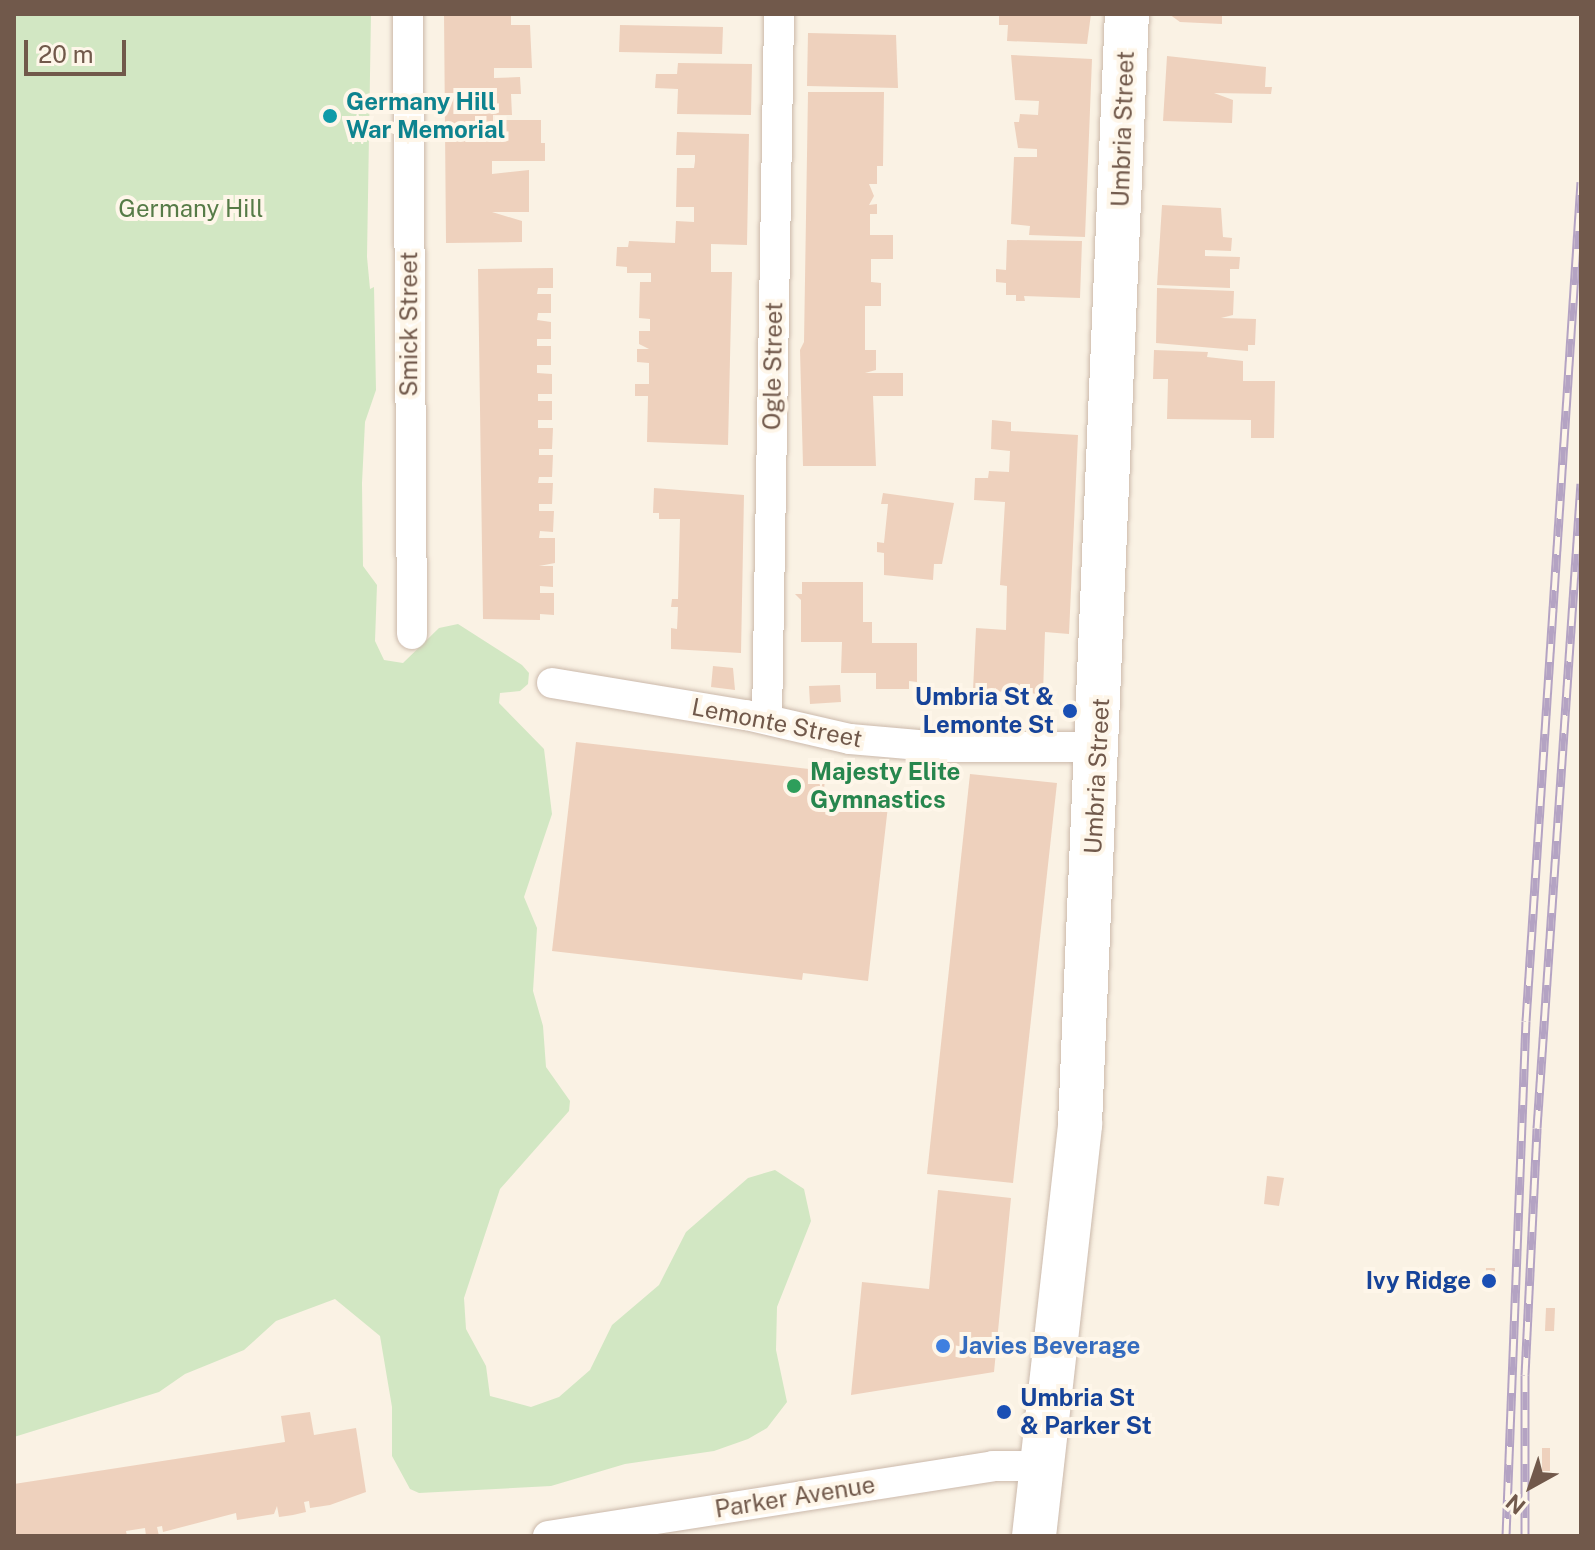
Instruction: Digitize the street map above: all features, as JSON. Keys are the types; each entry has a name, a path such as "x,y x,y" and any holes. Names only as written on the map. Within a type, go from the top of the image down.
{"main road":[{"name":"Umbria Street","path":"1034,1536 1078,1160 1100,747 1127,14"}],"street":[{"name":"Smick Street","path":"408,14 412,634"},
{"name":"Ogle Street","path":"767,719 779,14"},
{"name":"Lemonte Street","path":"552,683 767,719 850,739 972,747 1100,747"},
{"name":"Parker Avenue","path":"548,1536 993,1466 1042,1466"}],"green space":[{"name":"Germany Hill","path":"14,14 371,14 367,257 370,289 374,287 376,390 365,422 362,483 363,566 377,585 375,641 384,660 403,663 439,628 458,624 522,665 529,673 528,684 520,691 500,693 499,703 544,749 552,814 524,897 537,928 533,991 543,1026 546,1067 570,1101 569,1111 500,1189 464,1298 466,1329 486,1366 490,1396 531,1407 559,1397 590,1370 612,1325 659,1285 686,1232 748,1178 775,1170 804,1189 811,1221 777,1307 776,1350 787,1402 767,1428 748,1439 714,1451 625,1464 551,1486 419,1493 410,1489 392,1456 392,1407 380,1336 335,1299 276,1321 244,1350 185,1374 159,1392 14,1437"}],"building":[{"path":"444,14 511,14 511,25 530,25 532,68 494,68 494,78 520,77 521,94 511,94 512,115 493,115 493,126 505,126 504,120 541,120 541,143 545,143 545,161 492,161 492,174 529,170 529,212 492,212 522,221 522,242 446,243"},
{"path":"999,14 1091,14 1087,44 1007,41 1008,25 999,25"},
{"path":"1169,14 1222,14 1222,24 1180,22"},
{"path":"620,25 723,27 722,54 619,52"},
{"path":"808,33 896,35 898,88 807,86"},
{"path":"1011,55 1092,59 1085,237 1029,235 1030,226 1011,224 1014,157 1037,157 1037,149 1018,148 1014,122 1019,122 1020,114 1038,115 1039,101 1015,100"},
{"path":"1167,56 1266,67 1265,87 1272,87 1271,94 1214,93 1233,100 1232,123 1163,121"},
{"path":"678,63 752,64 751,115 677,114 678,89 655,88 656,74 677,74"},
{"path":"808,92 884,92 883,166 877,166 877,184 869,184 874,196 869,205 877,204 877,214 870,214 870,235 893,235 893,259 871,259 871,282 881,283 881,306 865,306 865,350 876,350 876,370 865,373 903,373 903,396 873,396 876,466 803,466 800,350 804,342"},
{"path":"677,132 749,134 747,245 711,244 711,272 732,272 728,445 647,442 648,396 635,396 635,384 649,384 649,363 637,362 637,349 649,349 639,344 639,331 650,331 650,319 639,318 640,282 651,282 651,273 627,273 627,267 616,266 617,247 628,247 629,241 675,243 676,221 694,222 694,207 676,207 677,168 694,168 695,161 695,155 676,155"},
{"path":"1162,205 1221,208 1223,237 1232,238 1231,251 1205,250 1205,256 1240,257 1239,269 1230,269 1230,288 1157,285"},
{"path":"1007,240 1082,241 1080,298 1024,296 1025,301 1016,301 1016,295 1006,295 1006,283 996,282 996,269 1006,270"},
{"path":"553,268 553,288 538,288 537,294 551,294 551,313 538,313 537,320 551,322 551,339 537,339 537,346 551,346 551,365 537,365 537,373 552,374 552,394 538,394 538,401 552,401 552,420 538,420 538,428 553,428 552,449 539,449 539,455 553,455 552,477 539,477 538,483 553,483 552,504 539,504 539,511 554,511 553,532 540,531 539,538 555,538 555,563 539,566 553,566 553,587 540,586 540,593 554,593 554,615 540,614 540,620 483,619 478,269"},
{"path":"1157,288 1234,291 1233,315 1221,318 1256,319 1255,345 1248,345 1248,351 1156,343"},
{"path":"1154,350 1208,352 1207,357 1243,361 1243,381 1275,381 1274,438 1251,438 1251,420 1167,419 1168,379 1153,379"},
{"path":"992,420 1011,422 1011,431 1078,435 1069,634 1045,632 1043,694 973,690 976,628 1006,630 1007,586 1000,585 1005,502 974,500 975,478 988,478 989,471 1009,472 1010,451 991,449"},
{"path":"654,488 744,495 741,653 671,649 671,628 677,629 678,607 671,607 672,599 678,599 680,519 659,519 659,513 653,513"},
{"path":"883,493 954,503 942,564 934,564 933,580 884,575 884,553 877,552 877,542 884,543 888,504 881,504"},
{"path":"802,582 863,582 863,622 872,622 872,643 917,643 917,682 909,681 909,689 876,689 876,673 841,673 842,642 801,642 801,600 795,594 802,594"},
{"path":"713,666 733,668 735,690 711,687"},
{"path":"840,685 841,702 810,704 809,686"},
{"path":"576,742 826,771 823,798 888,806 868,981 803,973 802,980 552,951"},
{"path":"970,774 1057,783 1013,1183 927,1174"},
{"path":"1267,1176 1284,1178 1279,1206 1264,1204"},
{"path":"938,1190 1011,1198 994,1372 851,1395 862,1282 929,1289"},
{"path":"1486,1268 1495,1268 1494,1291 1485,1291"},
{"path":"1546,1308 1555,1308 1554,1331 1545,1331"},
{"path":"310,1412 314,1435 356,1428 366,1492 330,1505 310,1508 309,1501 304,1502 306,1512 293,1515 279,1517 277,1506 274,1514 237,1520 236,1513 163,1532 162,1526 157,1527 159,1536 146,1536 145,1528 126,1531 127,1536 14,1536 14,1484 285,1442 281,1416"},
{"path":"1542,1448 1550,1448 1550,1471 1542,1471"}],"railway":[{"path":"1506,1536 1526,1021 1581,182"},
{"path":"1525,1536 1525,1375 1537,1128 1581,483"}],"place":[{"name":"Germany Hill War Memorial","path":"330,116"},
{"name":"Umbria St & Lemonte St","path":"1070,711"},
{"name":"Majesty Elite Gymnastics","path":"794,786"},
{"name":"Ivy Ridge","path":"1489,1281"},
{"name":"Javies Beverage","path":"943,1346"},
{"name":"Umbria St & Parker St","path":"1004,1412"}]}
